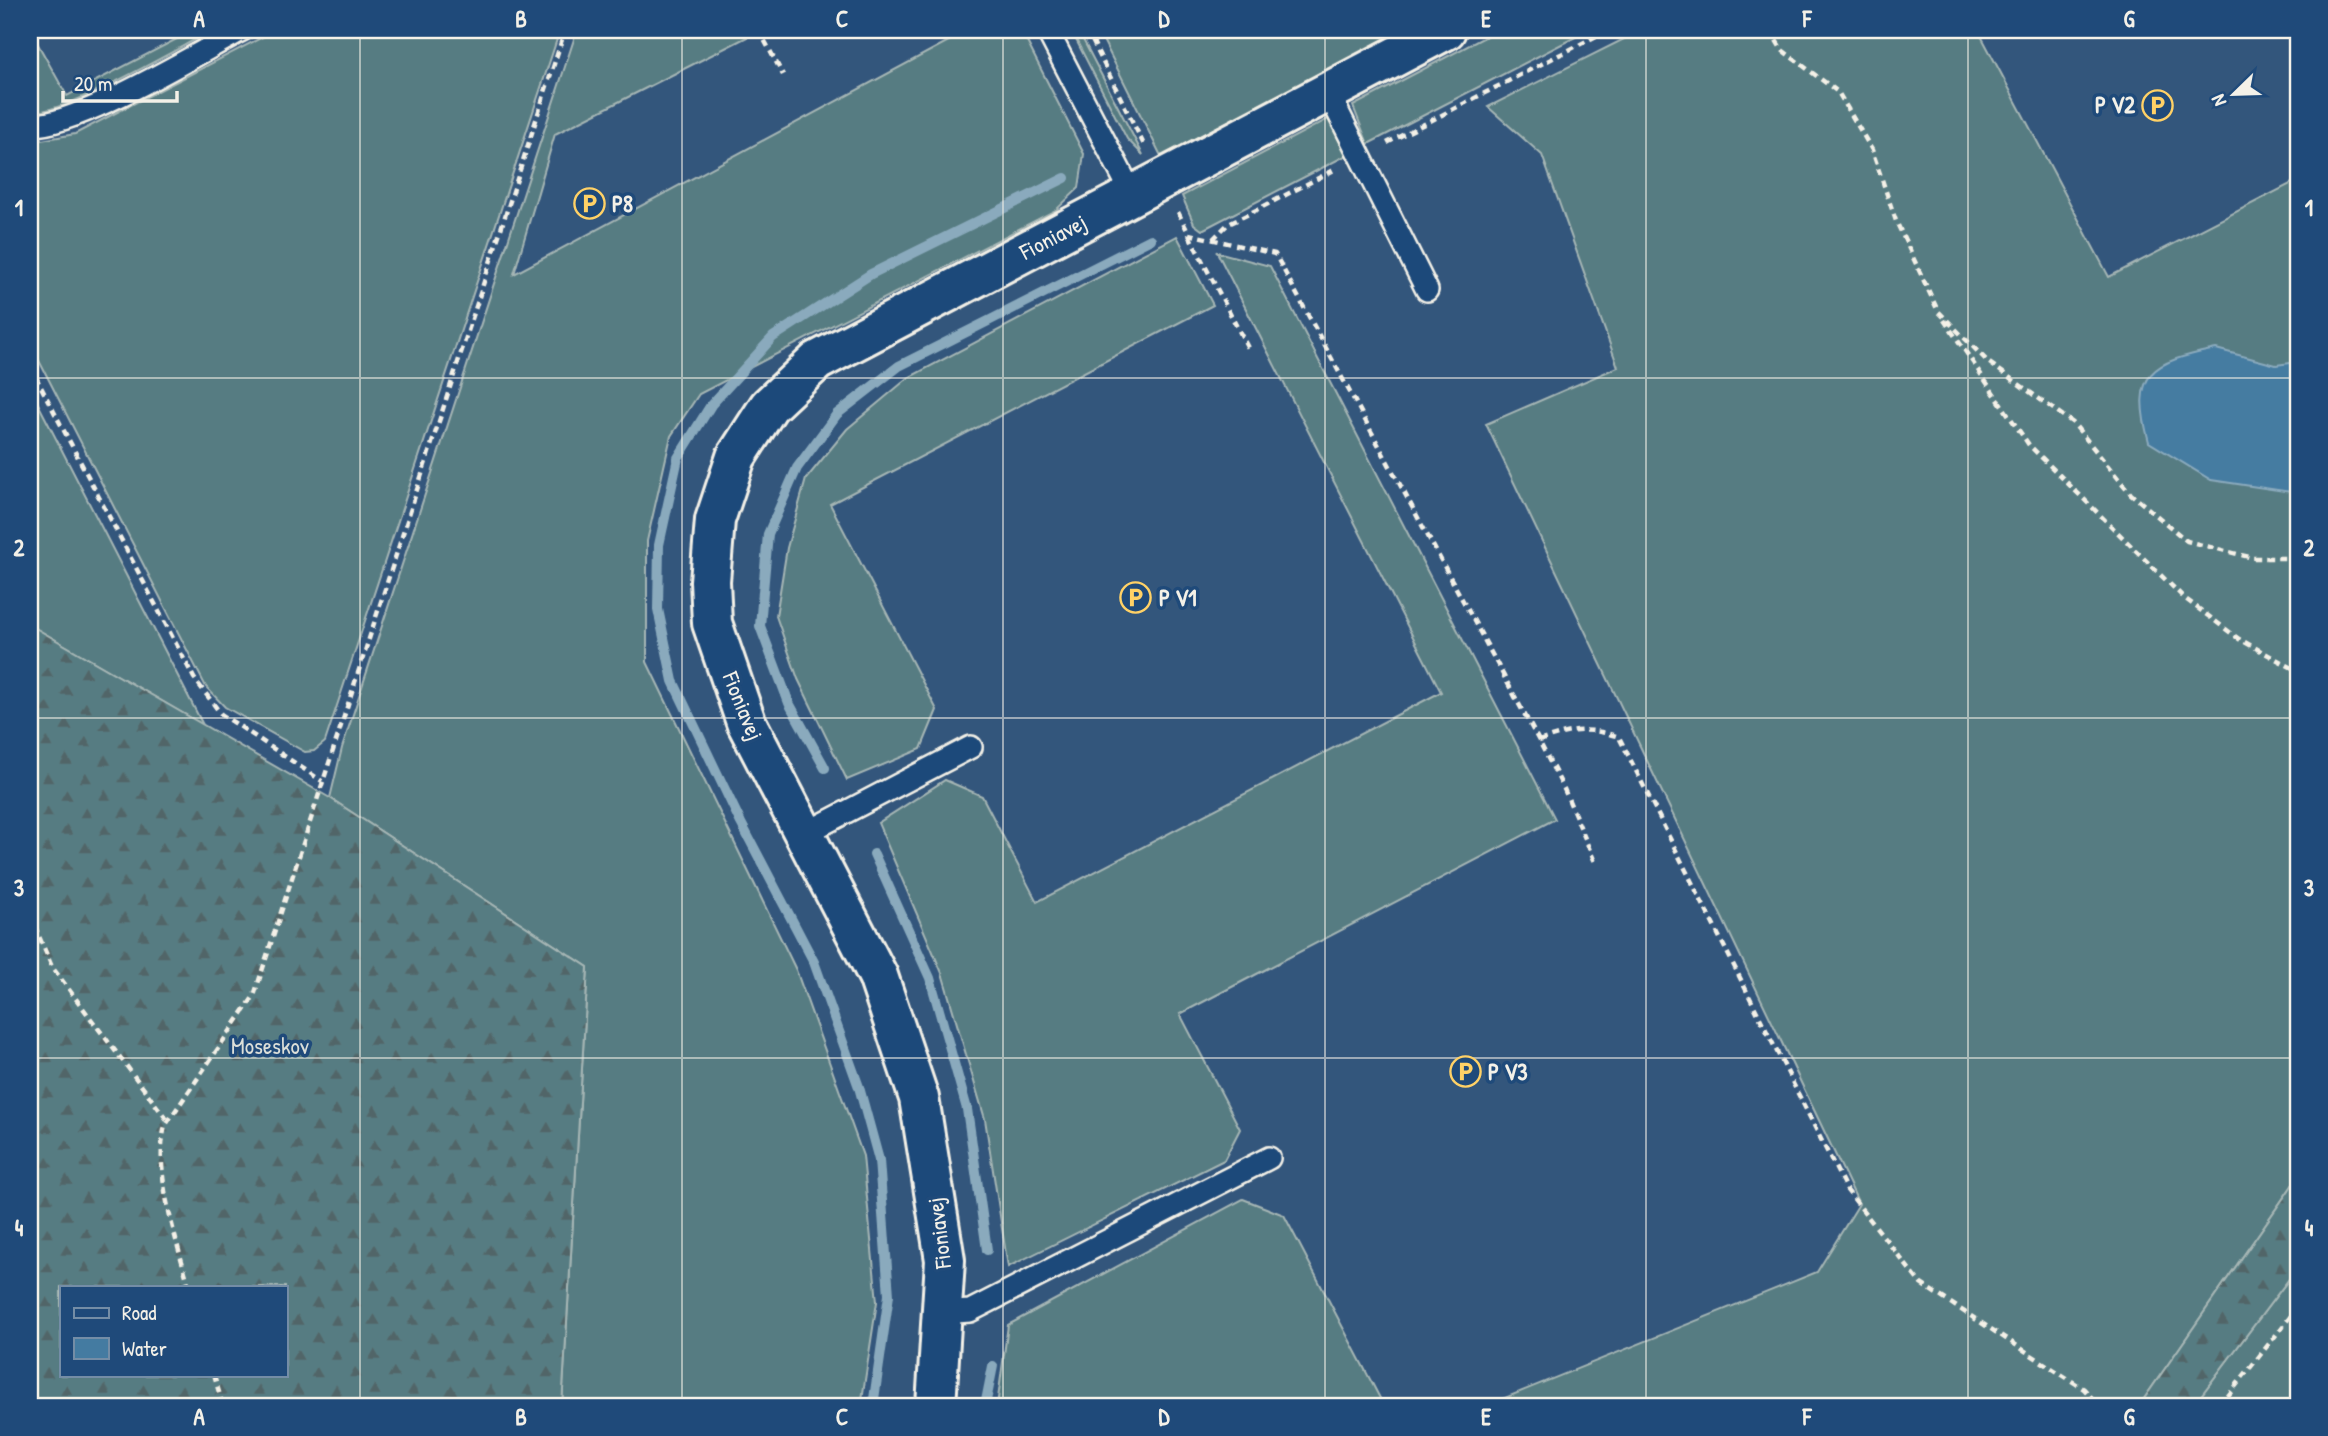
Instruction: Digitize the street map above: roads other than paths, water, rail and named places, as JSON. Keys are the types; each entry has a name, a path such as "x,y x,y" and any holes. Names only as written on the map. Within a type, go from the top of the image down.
{"street":[{"name":"Fioniavej","path":"936,1406 945,1260 919,1098 878,976 746,722 712,623 710,581 715,520 736,457 769,406 817,361 1446,30"}],"lane":[{"path":"30,125 42,126 79,115 242,30"},
{"path":"1047,30 1146,186"},
{"path":"1328,92 1427,290"},
{"path":"804,834 971,747"},
{"path":"942,1313 970,1311 1269,1158"}],"water":[{"path":"2216,349 2276,365 2298,362 2298,493 2211,480 2149,442 2142,400 2151,374 2175,359"}],"waterway":[{"path":"873,1406 889,1295 879,1160 859,1087 814,962 741,823 673,681 658,609 659,545 678,458 711,405 773,337 871,274 1065,178"},
{"path":"825,768 789,703 760,626 768,534 797,468 837,414 899,366 1151,239"},
{"path":"874,854 930,978 967,1109 987,1250"},
{"path":"985,1406 993,1366"}],"place":[{"name":"P V2","path":"2158,105"},
{"name":"P8","path":"589,204"},
{"name":"P V1","path":"1136,598"},
{"name":"P V3","path":"1465,1072"}],"park label":[{"name":"Moseskov","path":"270,1046"}]}
